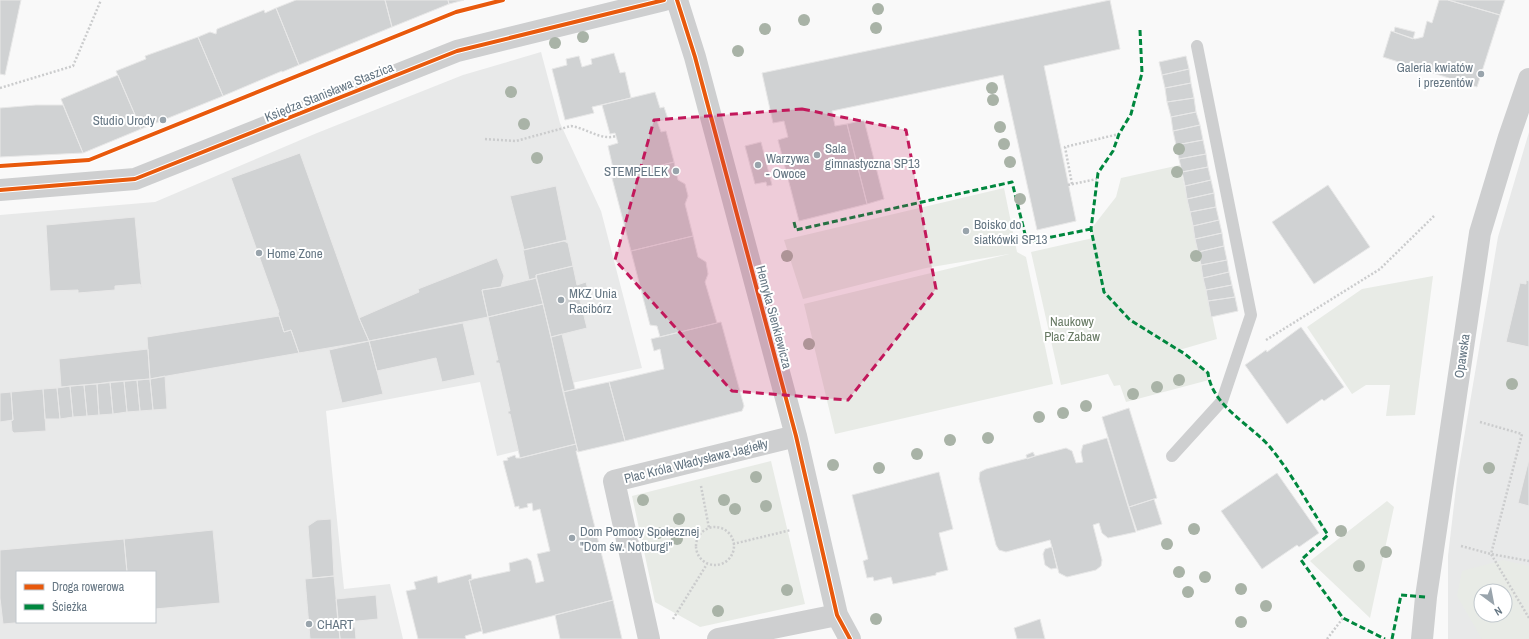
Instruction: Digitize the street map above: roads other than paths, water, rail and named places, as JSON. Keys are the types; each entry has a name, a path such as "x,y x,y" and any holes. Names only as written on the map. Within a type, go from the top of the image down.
{"street":[{"name":"Księdza Stanisława Staszica","path":"0,190 135,180 457,51 664,0"},
{"name":"Henryka Sienkiewicza","path":"677,0 695,57 796,436 837,615 850,639"},
{"name":"Opawska","path":"1422,639 1426,597 1480,233 1509,137 1529,79"},
{"name":"Plac Króla Władysława Jagiełły","path":"649,639 614,481 796,436"},
{"path":"718,639 837,615"}],"lane":[{"path":"1172,456 1222,401 1251,315 1196,46"}],"place":[{"name":"Galeria kwiatów i prezentów","path":"1481,74"},
{"name":"Studio Urody","path":"163,120"},
{"name":"Sala gimnastyczna SP13","path":"817,155"},
{"name":"Warzywa - Owoce","path":"758,165"},
{"name":"STEMPELEK","path":"676,171"},
{"name":"Boisko do siatkówki SP13","path":"966,231"},
{"name":"Home Zone","path":"259,253"},
{"name":"MKZ Unia Racibórz","path":"561,300"},
{"name":"Dom Pomocy Społecznej \"Dom św. Notburgi\"","path":"572,538"},
{"name":"CHART","path":"309,624"}],"park label":[{"name":"Naukowy Plac Zabaw","path":"1072,328"}]}
